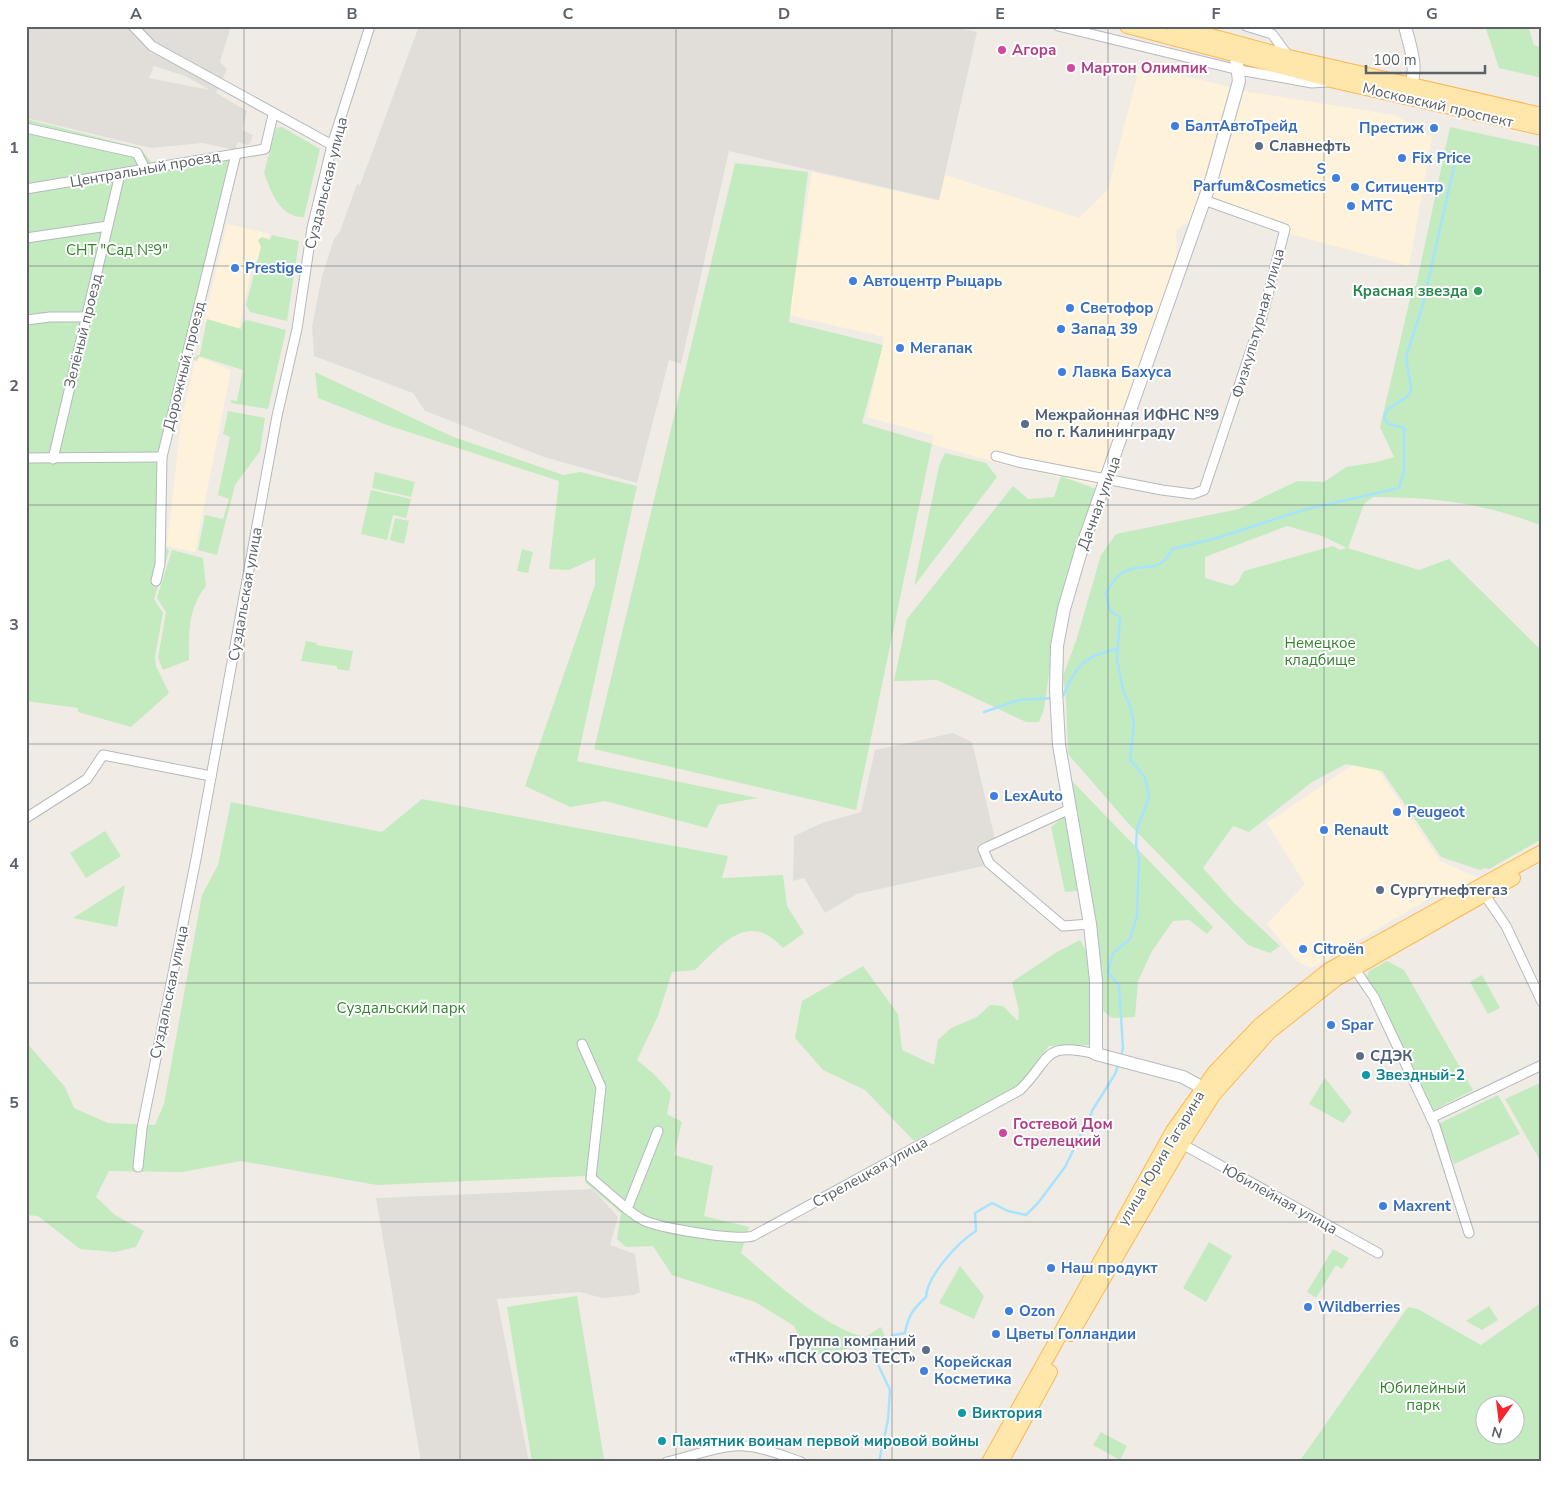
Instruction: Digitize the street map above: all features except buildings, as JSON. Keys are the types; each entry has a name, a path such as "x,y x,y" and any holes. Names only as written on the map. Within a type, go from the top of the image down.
{"main road":[{"name":"Московский проспект","path":"1127,26 1238,63 1335,82 1542,128"},
{"name":"Московский проспект","path":"1174,26 1289,57 1542,115"},
{"name":"улица Юрия Гагарина","path":"989,1462 1173,1131 1208,1090 1269,1032 1330,983 1351,963 1542,852"},
{"name":"улица Юрия Гагарина","path":"1351,963 1542,862"},
{"name":"улица Юрия Гагарина","path":"1001,1462 1058,1357 1182,1144 1208,1090"}],"street":[{"path":"133,26 152,46 274,115 332,145"},
{"name":"Суздальская улица","path":"138,1167 142,1128 211,776 277,416 297,329 312,228 332,145 370,26"},
{"name":"Московский проспект","path":"1058,26 1238,63"},
{"path":"1246,26 1272,34 1289,57"},
{"path":"1406,32 1410,86"},
{"name":"Дачная улица","path":"1090,924 1059,745 1056,654 1064,609 1083,544 1108,478 1204,200 1239,81 1238,63"},
{"name":"Центральный проезд","path":"26,189 265,149 274,115"},
{"path":"26,128 137,153 145,170"},
{"name":"Дорожный проезд","path":"156,581 160,564 162,457 236,154"},
{"name":"Зелёный проезд","path":"53,459 120,174"},
{"name":"Физкультурная улица","path":"1108,478 1193,494 1200,493 1206,486 1262,317 1285,229 1204,200"},
{"path":"26,238 108,226"},
{"path":"26,320 50,317 86,317"},
{"path":"996,456 1034,465 1108,478"},
{"path":"26,458 162,457"},
{"path":"26,818 87,779 103,755 211,776"},
{"path":"1070,809 983,849 989,863 1063,926 1074,927 1090,924 1096,981 1096,1054"},
{"path":"1484,894 1506,926 1542,1002"},
{"path":"1351,963 1374,998 1431,1118 1448,1161 1469,1233"},
{"name":"Стрелецкая улица","path":"582,1044 601,1087 591,1178 644,1221 728,1238 744,1239 753,1236 1020,1090 1047,1055 1055,1050 1082,1051 1096,1054 1183,1077 1208,1090"},
{"path":"1431,1118 1542,1065"},
{"path":"627,1209 658,1131"},
{"name":"Юбилейная улица","path":"1182,1144 1378,1253"},
{"path":"667,1462 724,1448 743,1446 759,1448 801,1462"}],"shaded area":[{"path":"26,26 231,26 220,62 227,69 216,93 247,111 242,130 253,135 250,143 247,145 238,142 235,150 203,143 151,148 26,118","holes":["154,66 185,76 210,90 149,78"]},
{"path":"419,26 951,26 977,32 939,200 729,151 681,364 669,360 637,483 544,457 425,411 413,393 314,356 312,326 322,276 334,239 340,231 357,184 360,185"},
{"path":"1140,65 1249,92 1395,115 1432,137 1409,266 1275,230 1209,207 1176,230 1177,269 1104,487 1001,464 932,444 933,435 867,417 884,337 789,315 812,172 939,201 945,175 1079,218 1108,190"},
{"path":"227,224 270,234 251,271 238,334 204,321"},
{"path":"196,356 231,370 195,552 167,546 181,422"},
{"path":"953,733 972,742 995,839 978,844 988,865 857,894 825,913 804,878 793,881 794,836 822,823 861,812 875,750"},
{"path":"1357,762 1373,766 1380,773 1440,861 1480,879 1461,889 1452,885 1311,968 1298,962 1267,924 1305,884 1267,823"},
{"path":"593,1189 618,1217 610,1245 635,1254 640,1292 634,1295 602,1298 580,1292 497,1299 529,1462 421,1462 376,1198"}],"green space":[{"path":"1485,26 1528,26 1534,45 1542,47 1542,78 1499,68"},
{"name":"СНТ \"Сад №9\"","path":"26,119 140,148 151,162 232,157 160,480 159,537 169,551 154,599 163,613 155,656 156,666 169,693 131,727 78,712 78,708 26,701"},
{"path":"282,127 320,149 304,217 296,216 283,209 273,196 264,173 276,128"},
{"name":"Немецкое кладбище","path":"1450,127 1542,147 1542,526 1500,512 1459,503 1417,498 1373,497 1364,504 1348,548 1419,570 1449,559 1542,651 1542,839 1489,869 1480,870 1441,857 1382,771 1346,764 1312,782 1249,832 1233,826 1203,868 1234,903 1280,946 1270,953 1248,945 1128,823 1068,754 1066,699 1063,676 1076,641 1101,555 1116,534 1239,509 1297,481 1324,482 1346,467 1394,457 1380,427 1413,286 1416,286","holes":["1287,526 1322,536 1347,548 1340,550 1333,546 1244,571 1238,582 1232,586 1205,578 1205,557"]},
{"path":"735,163 808,172 789,322 883,345 862,423 932,444 856,810 594,749"},
{"path":"272,235 299,241 287,321 250,312 246,305 261,247 258,240 262,237 270,240"},
{"path":"207,319 241,329 243,322 247,320 286,330 268,409 231,403 231,400 237,401 243,370 199,356 197,361 192,359 200,354"},
{"path":"315,372 451,436 563,475 580,472 637,486 577,761 758,798 718,805 707,828 605,801 570,807 525,786 595,585 595,558 569,570 549,569 559,481 387,425 318,398"},
{"path":"228,411 265,418 260,451 235,485 217,555 198,550 205,515 223,519 229,499 218,495 230,437 223,434"},
{"path":"945,453 986,463 997,477 914,586 939,466"},
{"path":"375,472 415,482 411,497 372,488"},
{"path":"1061,476 1096,489 1055,633 1044,709 1039,722 1026,722 937,680 894,681 907,619 1013,486 1028,499 1054,497"},
{"path":"371,490 411,499 406,518 393,515 387,540 361,534"},
{"path":"395,518 409,521 404,544 390,540"},
{"path":"522,549 533,552 528,573 517,571"},
{"path":"172,550 203,558 206,586 200,594 193,612 189,660 163,670 158,658 166,612 157,598"},
{"path":"306,641 317,643 316,645 353,651 349,671 337,669 337,666 301,661"},
{"path":"1072,781 1213,927 1207,934 1189,920 1173,921 1152,951 1138,981 1135,1017 1112,1018 1102,1010 1091,1016 1089,1045 1049,1046 1019,1086 914,1141 865,1090 823,1070 795,1038 802,1001 863,966 898,1014 902,1050 934,1065 938,1040 951,1028 977,1017 990,1005 1003,1006 1018,1021 1019,1011 1012,982 1057,952 1080,940 1088,954 1088,890 1065,892 1051,827 1075,808"},
{"name":"Суздальский парк","path":"422,799 728,856 722,878 783,875 787,906 804,933 783,948 771,937 759,932 747,931 736,935 715,950 695,970 672,972 658,1016 637,1060 654,1074 671,1093 667,1114 682,1122 674,1155 713,1166 704,1216 749,1227 741,1253 783,1289 816,1314 833,1324 865,1337 881,1327 890,1348 863,1346 809,1356 794,1326 755,1302 672,1275 653,1246 626,1247 617,1239 621,1213 585,1182 585,1176 377,1185 241,1161 182,1172 109,1171 96,1197 115,1215 144,1231 136,1247 115,1252 80,1249 38,1216 26,1215 26,1042 65,1087 74,1108 108,1123 155,1125 164,1104 202,895 218,865 231,802 382,832"},
{"path":"105,831 121,856 86,878 70,853"},
{"path":"125,885 117,927 73,918"},
{"path":"1387,961 1404,970 1473,1090 1430,1112 1365,981 1369,971"},
{"path":"1482,975 1500,1008 1488,1014 1470,982"},
{"path":"1325,1078 1352,1112 1343,1123 1309,1104"},
{"path":"1542,1082 1542,1164 1505,1099"},
{"path":"1498,1095 1520,1134 1454,1164 1438,1124"},
{"path":"1209,1242 1232,1256 1206,1302 1183,1288"},
{"path":"1333,1249 1349,1258 1342,1269 1336,1265 1316,1298 1307,1292"},
{"path":"960,1266 984,1296 974,1319 939,1303"},
{"path":"577,1296 604,1459 588,1462 532,1462 507,1307"},
{"name":"Юбилейный парк","path":"1542,1302 1542,1462 1299,1462 1408,1307 1418,1309 1481,1345"},
{"path":"1489,1306 1498,1320 1482,1330 1466,1321"},
{"path":"1101,1432 1127,1446 1120,1460 1093,1445"}],"waterway":[{"path":"1121,1056 1123,1048 1119,986 1108,972 1113,953 1130,939 1137,916 1139,859 1136,846 1137,829 1149,797 1145,777 1130,760 1134,725 1131,709 1123,690 1117,659 1120,617 1110,611 1106,593 1114,580 1121,574 1135,568 1155,566 1167,558 1172,549 1217,538 1303,510 1399,488 1404,471 1404,428 1387,423 1384,417 1387,410 1409,395 1411,389 1406,357 1422,308 1456,158"},
{"path":"1060,696 1063,696 1072,677 1082,664 1096,655 1117,649"},
{"path":"984,712 1019,700 1053,698"},
{"path":"879,1462 888,1420 890,1390 872,1352 894,1335 905,1333 914,1309 926,1297 932,1279 938,1270 953,1251 976,1231 975,1213 992,1203 1008,1211 1026,1215 1038,1203 1065,1167 1081,1134 1087,1126 1092,1111 1115,1074 1119,1063"}],"place":[{"name":"Агора","path":"1002,50"},
{"name":"Мартон Олимпик","path":"1071,68"},
{"name":"БалтАвтоТрейд","path":"1175,126"},
{"name":"Престиж","path":"1434,128"},
{"name":"Славнефть","path":"1259,146"},
{"name":"Fix Price","path":"1402,158"},
{"name":"S Parfum&Cosmetics","path":"1336,178"},
{"name":"Ситицентр","path":"1355,187"},
{"name":"МТС","path":"1351,206"},
{"name":"Prestige","path":"235,268"},
{"name":"Автоцентр Рыцарь","path":"853,281"},
{"name":"Красная звезда","path":"1478,291"},
{"name":"Светофор","path":"1070,308"},
{"name":"Запад 39","path":"1061,329"},
{"name":"Мегапак","path":"900,348"},
{"name":"Лавка Бахуса","path":"1062,372"},
{"name":"Межрайонная ИФНС №9 по г. Калининграду","path":"1025,424"},
{"name":"LexAuto","path":"994,796"},
{"name":"Peugeot","path":"1397,812"},
{"name":"Renault","path":"1324,830"},
{"name":"Сургутнефтегаз","path":"1380,890"},
{"name":"Citroën","path":"1303,949"},
{"name":"Spar","path":"1331,1025"},
{"name":"СДЭК","path":"1360,1056"},
{"name":"Звездный-2","path":"1366,1075"},
{"name":"Гостевой Дом Стрелецкий","path":"1003,1133"},
{"name":"Maxrent","path":"1383,1206"},
{"name":"Наш продукт","path":"1051,1268"},
{"name":"Wildberries","path":"1308,1307"},
{"name":"Ozon","path":"1009,1311"},
{"name":"Цветы Голландии","path":"996,1334"},
{"name":"Группа компаний «ТНК» «ПСК СОЮЗ ТЕСТ»","path":"926,1350"},
{"name":"Корейская Косметика","path":"924,1371"},
{"name":"Виктория","path":"962,1413"},
{"name":"Памятник воинам первой мировой войны","path":"662,1441"}]}
